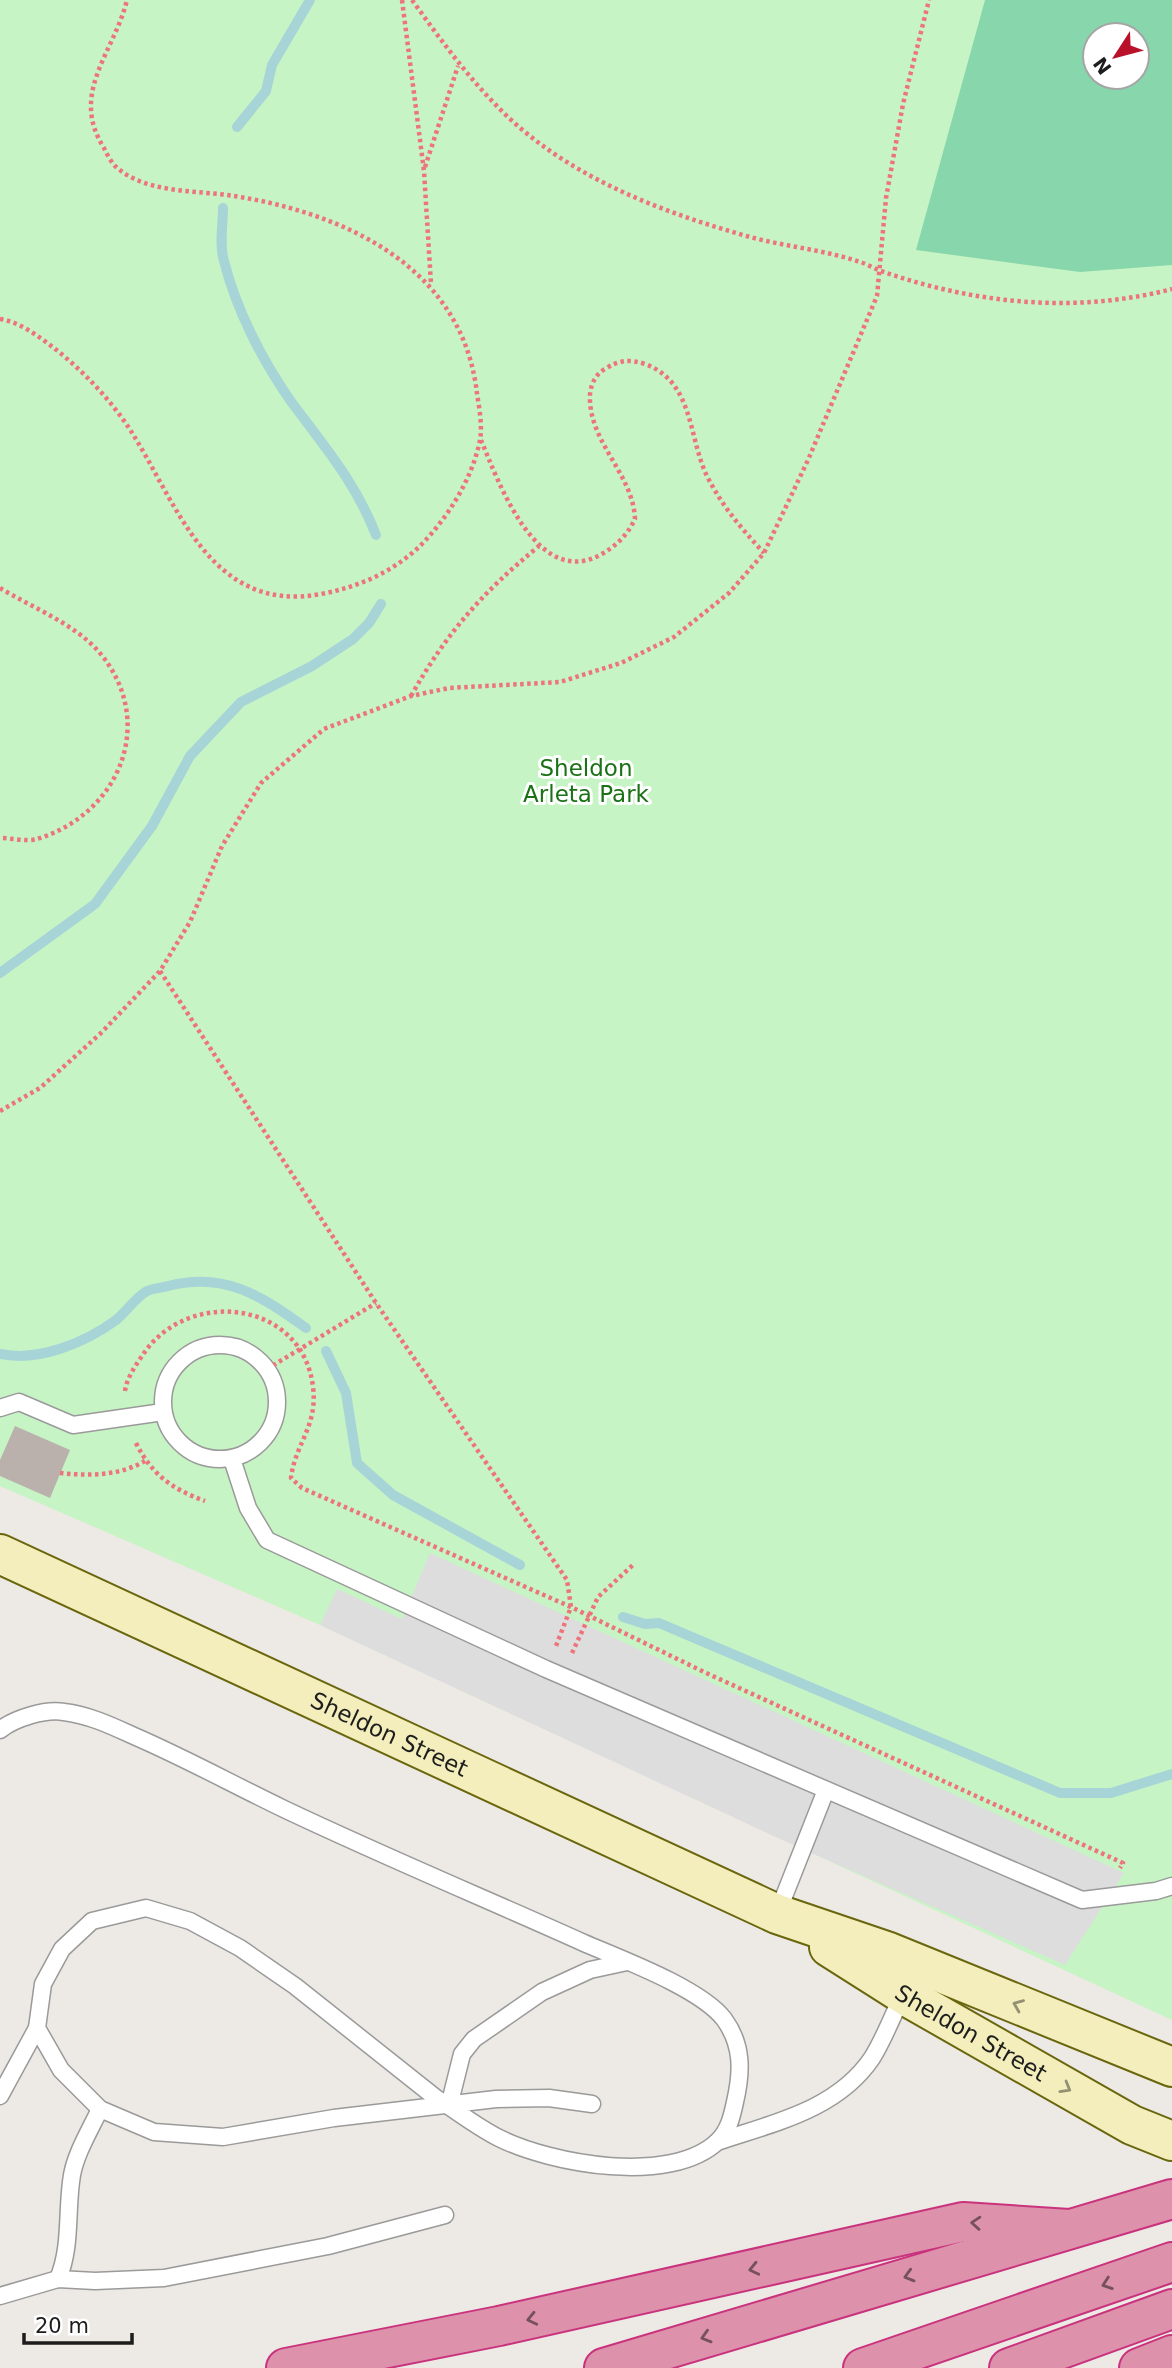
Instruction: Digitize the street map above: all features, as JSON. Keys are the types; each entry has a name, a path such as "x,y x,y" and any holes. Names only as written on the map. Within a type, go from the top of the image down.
{"highway":[{"path":"604,2368 1172,2199"},
{"path":"286,2368 499,2326 963,2222 1069,2230"},
{"path":"863,2368 1172,2262"},
{"path":"1009,2368 1172,2309"},
{"path":"1139,2368 1172,2355"}],"main road":[{"name":"Sheldon Street","path":"0,1554 777,1914 889,1952 1172,2067"},
{"name":"Sheldon Street","path":"777,1914 903,1994 1132,2125 1172,2141"}],"lane":[{"path":"219,1344 237,1347 254,1356 267,1369 275,1386 277,1405 274,1423 264,1439 250,1452 232,1459 214,1459 195,1454 179,1443 163,1412 163,1390 170,1372 183,1357 200,1348 219,1344"},
{"path":"0,1408 19,1402 74,1425 163,1412"},
{"path":"232,1459 247,1508 267,1540 562,1676 1082,1900 1172,1886"},
{"path":"0,1730 36,1714 62,1711 99,1720 190,1760 285,1810 628,1962 700,1998 723,2018 737,2042 741,2065 730,2124 717,2141"},
{"path":"777,1914 827,1790"},
{"path":"0,2096 37,2028 43,1984 62,1949 92,1921 146,1908 190,1921 240,1948 449,2106 500,2138 588,2165 621,2169 658,2164 692,2155 717,2141 804,2112 832,2098 854,2080 873,2057 903,1994"},
{"path":"449,2106 462,2054 474,2039 542,1992 590,1970 628,1962"},
{"path":"37,2028 61,2070 100,2109 155,2132 223,2137 334,2118 496,2099 549,2098 592,2104"},
{"path":"58,2279 66,2260 72,2171 100,2109"},
{"path":"0,2296 58,2279 95,2281 163,2278 328,2246 445,2215"}],"path":[{"path":"127,0 122,21 94,80 89,103 96,136 115,166 149,184 174,190 267,202 330,219 374,240 405,261 431,286 459,329 474,373 480,440 519,522 539,546 556,557 573,561 592,559 607,552 635,519 634,504 599,438 590,401 592,384 601,371 616,363 632,360 655,368 677,388 692,419 705,472 725,510 764,553"},
{"path":"402,0 424,171 431,286"},
{"path":"412,0 458,65 496,106 533,137 626,196 744,235 857,261 881,271 970,294 1060,305 1107,302 1172,289"},
{"path":"0,1111 40,1088 101,1033 160,971 190,922 222,846 261,783 324,729 411,696 449,688 560,682 621,663 674,637 729,593 764,553 808,460 877,296 887,198 901,117 929,0"},
{"path":"424,171 458,65"},
{"path":"0,320 11,321 40,338 111,402 190,536 220,569 255,589 296,599 343,590 382,575 413,552 442,524 464,482 480,440"},
{"path":"411,696 449,633 476,603 539,546"},
{"path":"0,588 72,631 99,651 119,682 130,720 125,757 103,797 74,822 35,840 0,838"},
{"path":"160,971 376,1303 567,1580 571,1607 547,1669"},
{"path":"267,1369 376,1303"},
{"path":"205,1501 164,1483 145,1461 127,1417 124,1403 126,1384 135,1366 161,1332 180,1320 215,1311 252,1315 283,1332 301,1349 310,1367 314,1411 311,1427 293,1464 291,1478 335,1505 571,1607 704,1672 1123,1863 1105,1896"},
{"path":"60,1473 84,1476 113,1473 145,1461"},
{"path":"562,1676 587,1615 598,1597 634,1564"}],"green space":[{"name":"Sheldon Arleta Park","path":"0,0 1172,0 1172,2020 320,1625 0,1486"},
{"path":"985,0 1172,0 1172,265 1080,272 916,250"}],"shaded area":[{"path":"430,1553 1124,1873 1065,1965 780,1839 320,1625 337,1589 402,1619"}],"building":[{"path":"15,1426 70,1450 50,1498 0,1476 0,1460"}],"waterway":[{"path":"237,127 266,91 272,65 310,0"},
{"path":"223,208 223,255 235,297 251,334 280,385 348,480 376,535"},
{"path":"0,973 95,904 152,826 190,756 241,702 312,666 353,639 369,623 381,604"},
{"path":"0,1354 30,1355 61,1349 116,1320 147,1291 188,1282 225,1284 242,1289 306,1328"},
{"path":"326,1351 346,1393 357,1463 393,1495 520,1565"},
{"path":"623,1617 645,1624 659,1623 1060,1793 1111,1793 1172,1774"}]}
